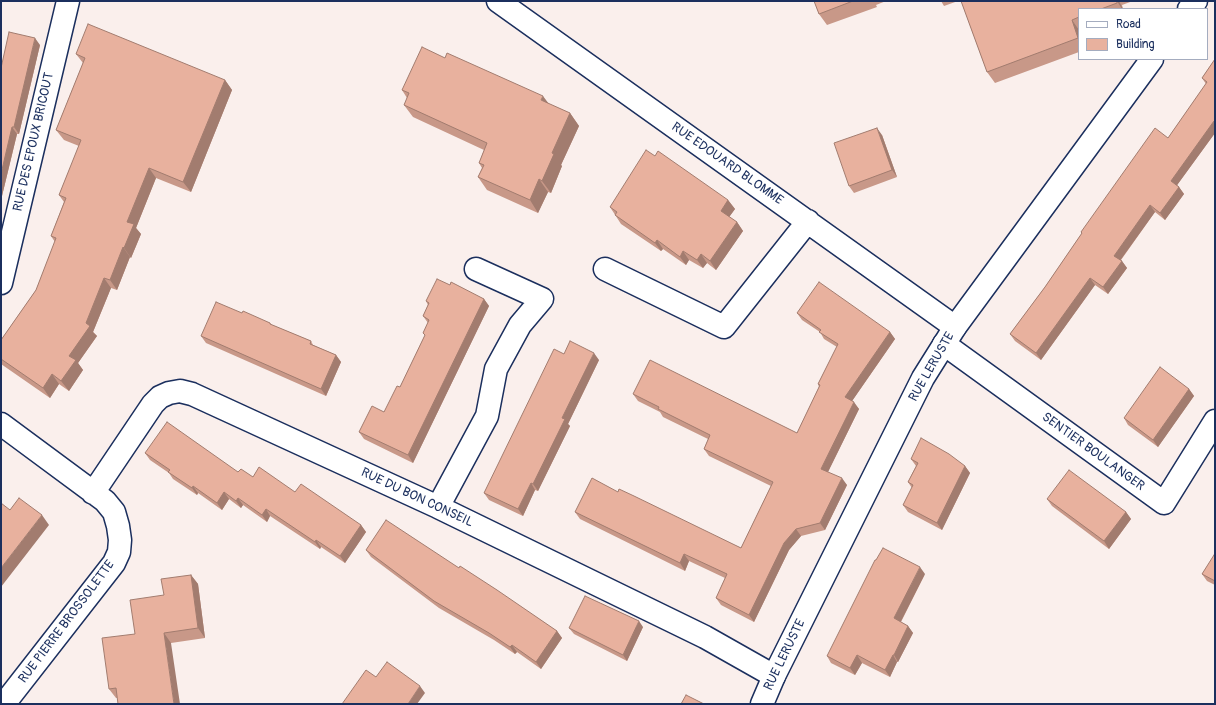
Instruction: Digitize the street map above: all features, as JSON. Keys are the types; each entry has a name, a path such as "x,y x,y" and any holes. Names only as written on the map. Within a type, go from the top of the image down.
{"street":[{"name":"RUE DES EPOUX BRICOUT","path":"1,283 68,1"},
{"name":"RUE EDOUARD BLOMME","path":"498,1 808,221 950,336"},
{"name":"RUE LERUSTE","path":"762,704 774,676 923,378 950,336 1151,60"},
{"path":"605,268 724,327 808,221"},
{"path":"438,507 487,416 496,369 520,325 542,299 476,269"},
{"name":"SENTIER BOULANGER","path":"950,336 1164,503 1215,421"},
{"name":"RUE DU BON CONSEIL","path":"93,493 153,404 160,397 169,393 180,391 192,394 438,507 705,637 774,676"},
{"name":"RUE PIERRE BROSSOLETTE","path":"1,424 105,501 114,512 120,540 119,552 114,563 4,704"}],"building":[{"path":"814,1 853,1 819,14"},
{"path":"961,1 1117,1 1117,3 1104,8 1078,8 1078,17 1072,20 1078,38 987,72"},
{"path":"88,24 225,80 183,182 149,168 127,222 134,224 124,248 123,247 110,280 104,278 86,323 90,326 69,356 76,360 61,381 52,374 43,388 1,359 1,340 36,290 56,238 51,236 66,198 59,195 81,140 56,130 85,58 76,54"},
{"path":"9,32 35,38 14,127 12,127 1,174 1,68"},
{"path":"422,47 445,58 447,53 543,96 541,100 570,113 552,153 554,154 542,181 539,179 530,200 478,177 484,165 479,163 487,143 404,105 409,93 402,90"},
{"path":"1215,59 1215,122 1214,121 1171,181 1179,187 1160,213 1150,205 1114,256 1122,261 1103,287 1090,278 1036,353 1010,334 1045,287 1082,233 1081,232 1155,128 1168,138 1207,82 1202,78"},
{"path":"877,128 892,170 849,186 834,143"},
{"path":"646,150 655,156 658,151 728,200 721,211 737,222 710,261 701,254 697,260 683,251 680,257 657,240 655,243 615,215 617,212 610,207"},
{"path":"437,279 450,285 451,282 484,299 408,455 359,432 372,406 384,412 397,386 400,387 425,335 423,333 429,320 423,316 429,303 426,301"},
{"path":"819,282 890,332 845,397 854,402 821,469 842,478 820,523 796,529 784,543 749,615 716,598 727,574 684,554 680,563 575,512 592,478 618,492 619,489 741,548 773,482 704,449 710,435 658,409 659,407 633,394 650,360 797,433 820,385 818,384 838,344 819,332 821,330 797,313"},
{"path":"216,302 242,313 243,311 311,341 310,344 336,355 321,389 201,336"},
{"path":"570,341 594,353 562,418 565,419 533,484 531,483 518,509 484,493 554,349 564,354"},
{"path":"1160,367 1189,389 1153,440 1124,418"},
{"path":"167,422 238,472 241,469 253,477 259,467 295,492 301,484 361,525 340,556 316,540 315,542 266,509 262,515 238,498 236,501 224,492 217,503 193,486 192,488 168,472 170,470 145,453"},
{"path":"921,438 949,454 965,466 937,523 903,505 913,485 908,482 918,463 911,459"},
{"path":"1069,470 1126,512 1104,541 1047,499"},
{"path":"19,498 42,515 1,568 1,503 10,510"},
{"path":"386,520 459,568 460,566 497,590 557,631 536,662 512,645 510,647 434,601 366,550"},
{"path":"883,548 920,567 894,618 908,626 885,670 857,655 850,668 827,656 875,560"},
{"path":"1215,555 1215,581 1202,574"},
{"path":"191,575 198,628 164,633 174,704 118,704 116,688 109,689 102,638 135,634 130,600 164,595 161,579"},
{"path":"585,596 639,621 623,655 569,628"},
{"path":"387,662 420,686 408,704 342,704 366,670 376,677"},
{"path":"686,695 704,704 681,704"}]}
